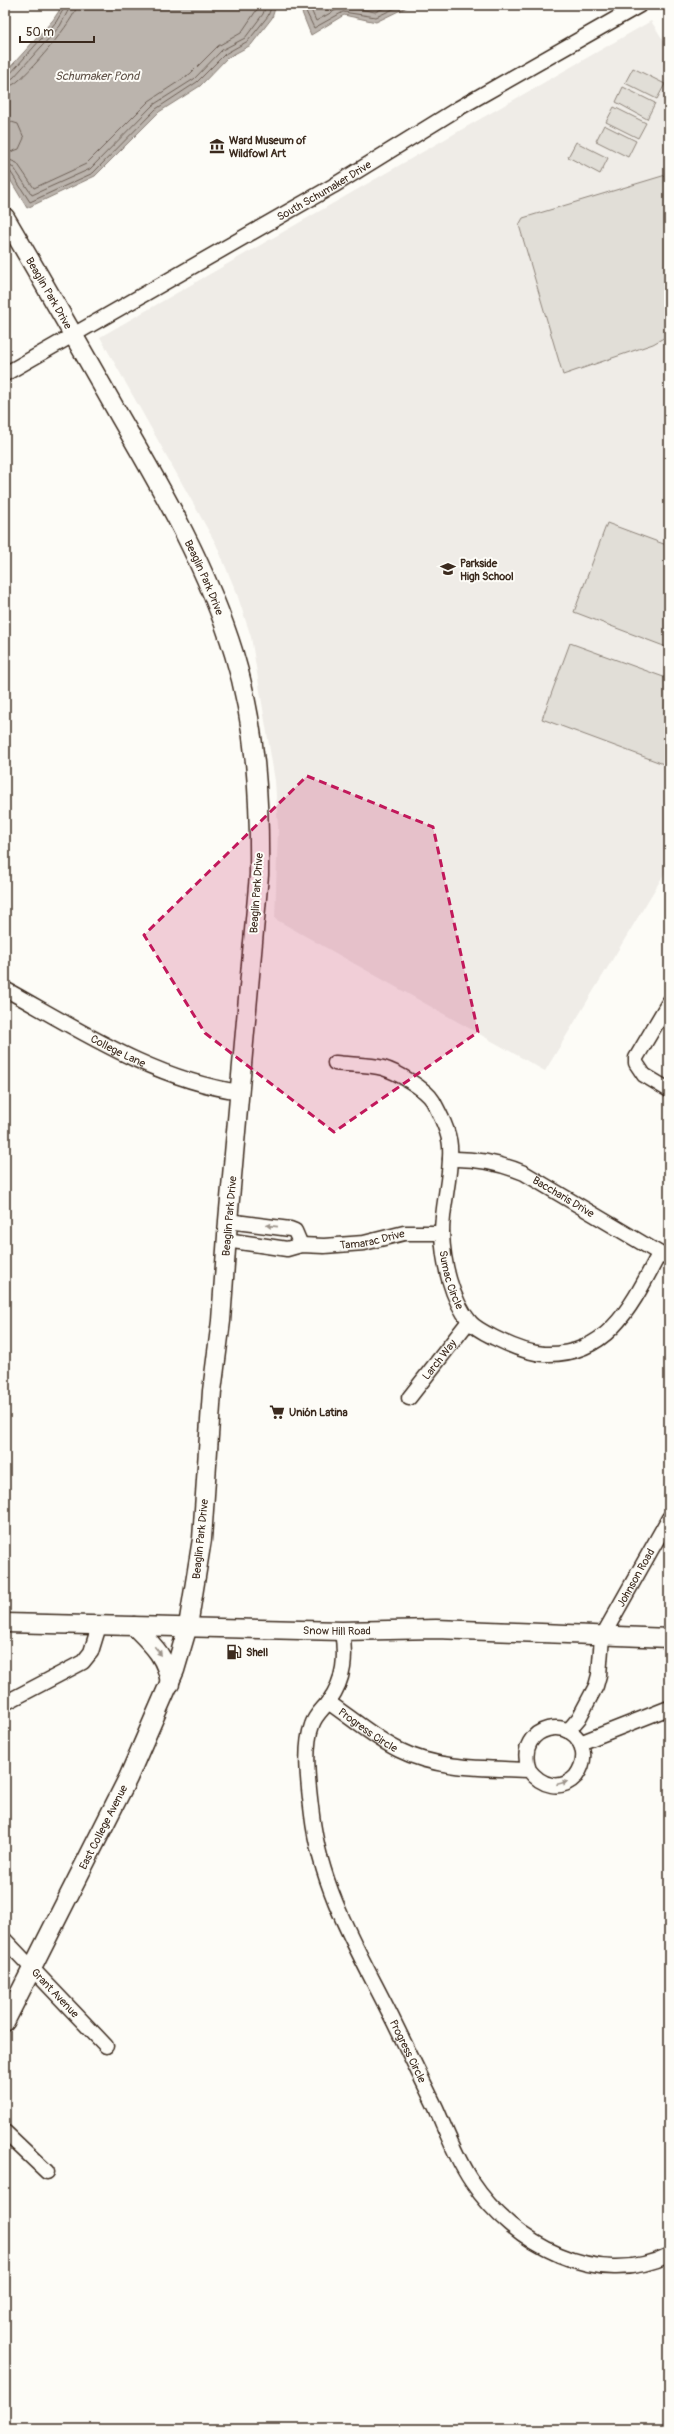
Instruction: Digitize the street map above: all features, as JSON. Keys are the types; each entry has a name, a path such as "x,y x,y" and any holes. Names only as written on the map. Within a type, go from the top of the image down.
{"main road":[{"name":"Beaglin Park Drive","path":"6,221 158,484 197,559 222,618 245,701 256,763 260,832 259,875 226,1240 202,1539 188,1626"},
{"name":"Snow Hill Road","path":"5,1623 99,1626 188,1626 342,1631 436,1629 602,1637 669,1638"},
{"path":"134,1626 160,1652 168,1672 170,1684"},
{"name":"East College Avenue","path":"5,2022 128,1778 170,1684 188,1626"}],"street":[{"name":"South Schumaker Drive","path":"5,374 333,186 459,108 640,5"},
{"name":"College Lane","path":"5,989 141,1062 209,1088 240,1092"},
{"path":"669,1002 636,1058 636,1063 644,1075 669,1090"},
{"name":"Sumac Circle","path":"335,1063 383,1068 413,1084 432,1099 440,1115 450,1145 450,1159 442,1233 447,1272 458,1303 469,1321 489,1335 514,1347 542,1354 572,1351 595,1342 609,1331 664,1257"},
{"name":"Baccharis Drive","path":"450,1159 481,1160 506,1165 664,1257"},
{"path":"228,1221 290,1229 295,1231 301,1244"},
{"name":"Tamarac Drive","path":"226,1240 288,1249 301,1244 346,1246 398,1234 442,1233"},
{"name":"Larch Way","path":"409,1398 469,1321"},
{"name":"Johnson Road","path":"602,1637 669,1518"},
{"path":"5,1703 83,1662 92,1652 99,1626"},
{"name":"Progress Circle","path":"342,1631 345,1654 343,1669 338,1686 328,1702 315,1718 308,1742 308,1773 312,1818 323,1871 345,1927 382,1996 462,2165 473,2183 519,2231 532,2241 575,2262 596,2266 634,2267 669,2255"},
{"path":"568,1731 579,1718 596,1686 599,1675 602,1637"},
{"name":"Progress Circle","path":"328,1702 399,1750 424,1760 445,1765 529,1770"},
{"path":"580,1743 669,1708"},
{"path":"549,1728 568,1731 580,1743 583,1760 581,1768 569,1781 560,1785 547,1784 534,1778 529,1770 526,1753 533,1737 549,1728"},
{"name":"Grant Avenue","path":"5,1940 106,2046"},
{"path":"5,2132 47,2172"}],"highlighted area":[{"path":"307,776 433,827 478,1032 334,1132 205,1033 144,935"}],"shaded area":[{"name":"Parkside High School","path":"651,21 669,49 669,866 545,1071 275,919 278,827 275,781 251,637 237,594 216,544 100,337"},
{"path":"633,68 665,84 657,99 625,83"},
{"path":"623,87 655,103 647,119 616,102"},
{"path":"614,107 646,123 638,138 606,122"},
{"path":"604,125 636,141 628,157 596,141"},
{"path":"576,142 608,158 600,174 568,157"},
{"path":"669,174 669,335 653,344 563,375 519,225 523,218"},
{"path":"607,523 669,546 669,648 574,612"},
{"path":"570,643 669,679 669,766 542,719"}],"water":[{"name":"Schumaker Pond","path":"63,5 276,5 272,18 251,45 227,58 200,86 159,112 95,176 27,208 5,171 5,140 9,137 8,135 5,136 5,73 53,20"},
{"path":"299,5 411,5 376,22 344,15 311,35"}],"place":[{"name":"Ward Museum of Wildfowl Art","path":"217,146"},
{"name":"Parkside High School","path":"448,569"},
{"name":"Unión Latina","path":"277,1412"},
{"name":"Shell","path":"234,1652"}]}
